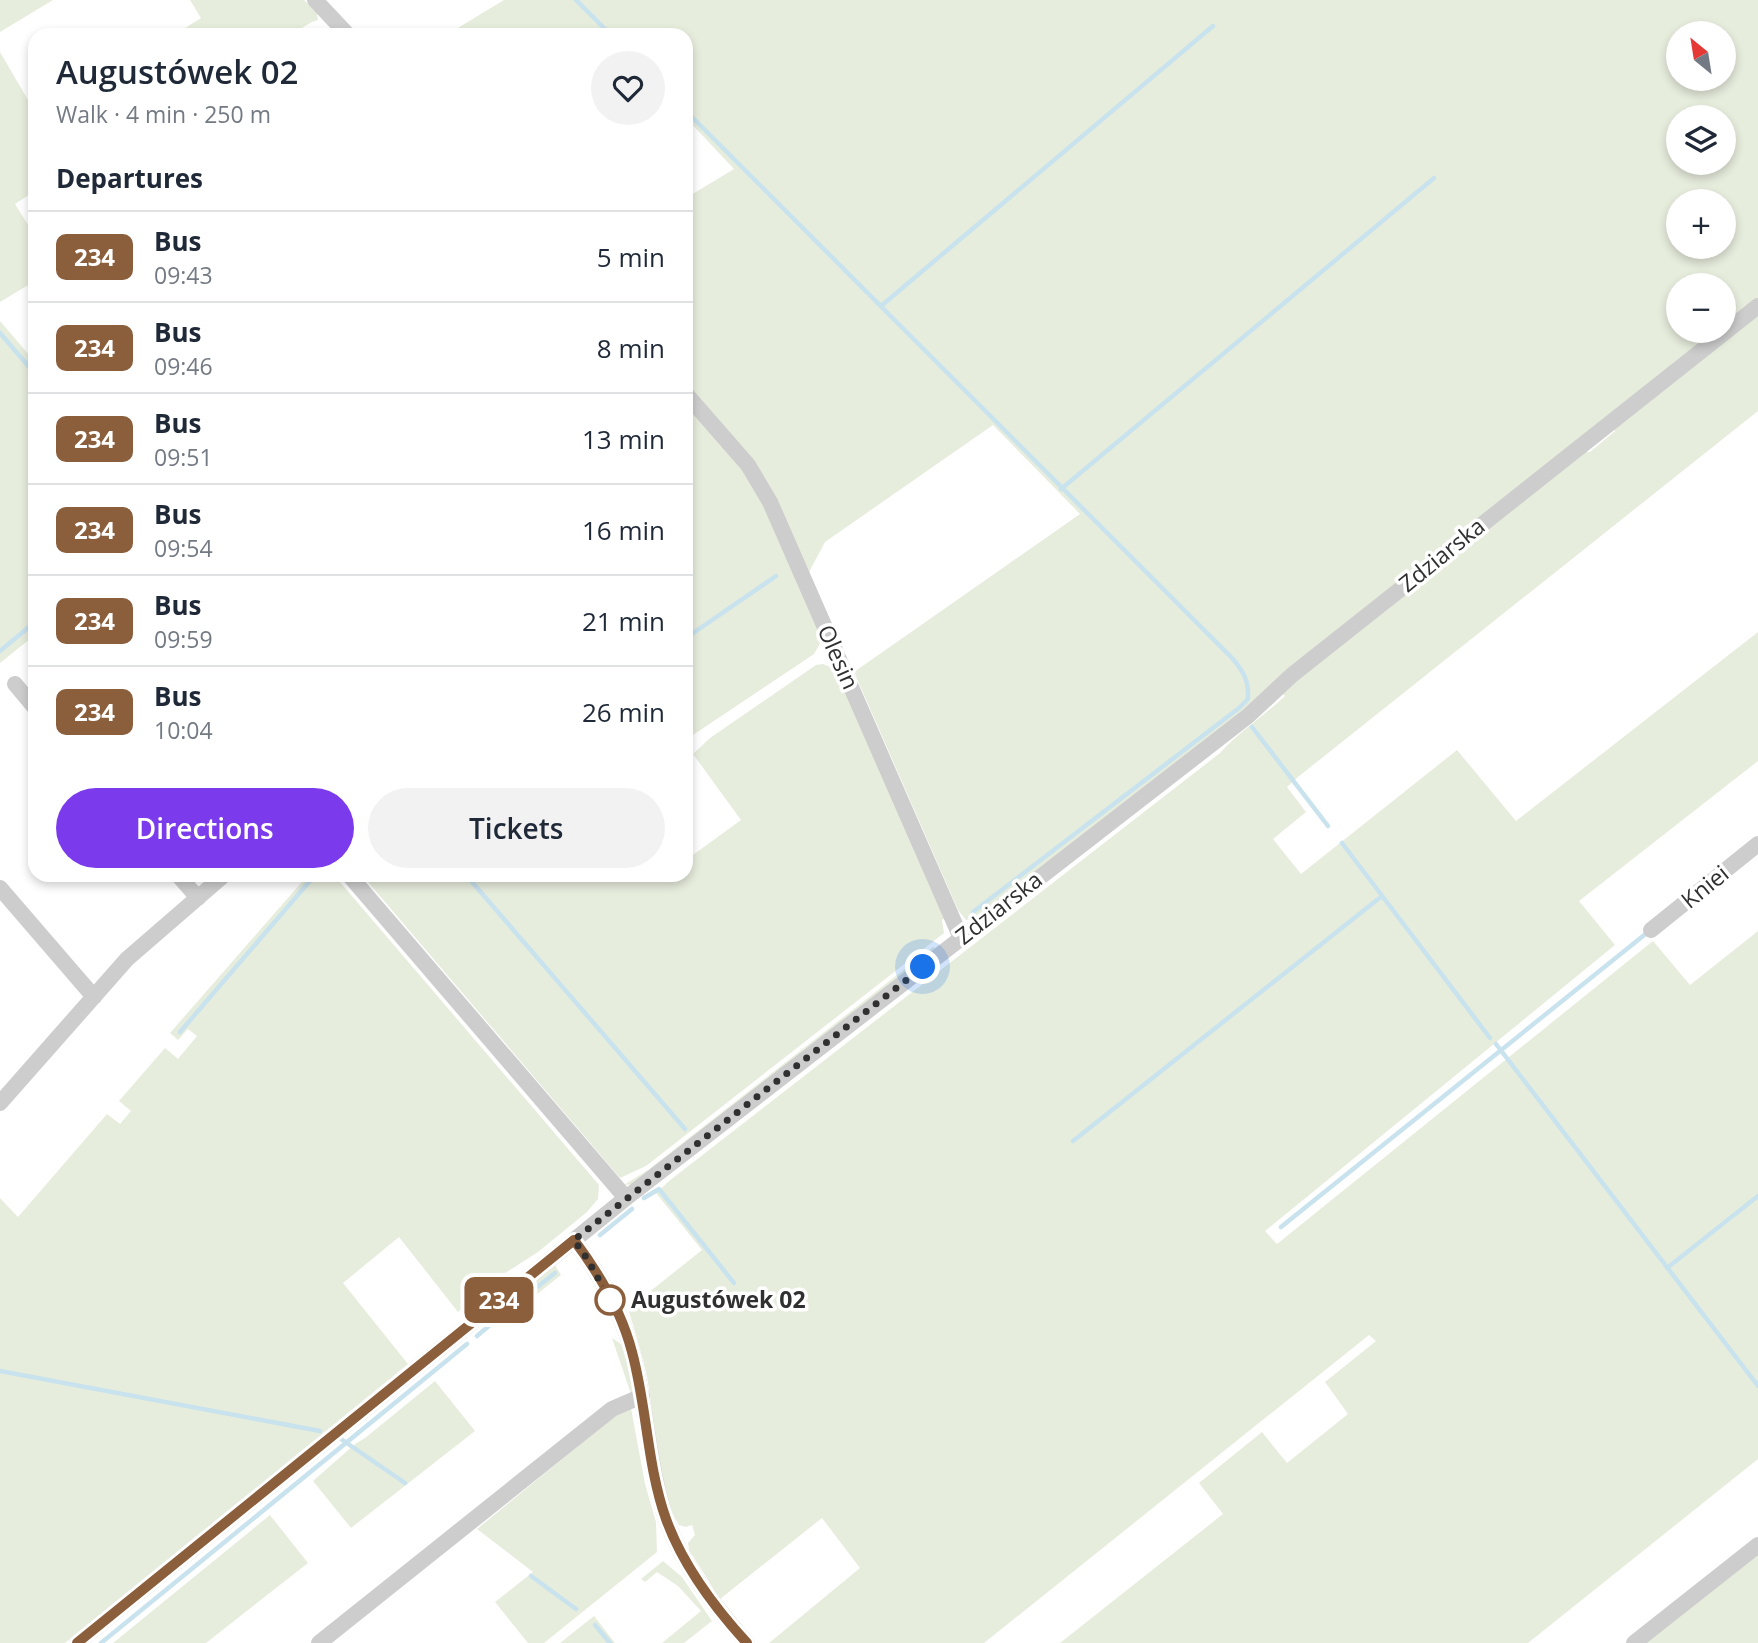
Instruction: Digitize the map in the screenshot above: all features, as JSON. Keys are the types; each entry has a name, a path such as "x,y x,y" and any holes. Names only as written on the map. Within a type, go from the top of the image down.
{"street":[{"path":"315,0 341,28"},
{"name":"Zdziarska","path":"77,1643 626,1198 1248,716 1292,675 1758,306"},
{"name":"Olesin","path":"693,402 748,465 770,502 961,938"},
{"path":"15,684 28,700"},
{"name":"Kniei","path":"1651,929 1758,844"},
{"path":"184,882 198,898"},
{"path":"1,1099 127,959 216,882"},
{"path":"355,882 626,1198"},
{"path":"0,888 94,997"},
{"path":"574,1240 588,1260 632,1350 659,1493 667,1520 696,1578 747,1643"},
{"path":"319,1643 612,1409 642,1396"},
{"path":"1634,1643 1758,1545"}],"green space":[{"path":"0,0 53,0 0,32"},
{"path":"190,0 304,0 317,13 318,20 302,28 185,28 201,18"},
{"path":"504,0 1758,0 1758,300 1736,317 1736,273 1666,273 1666,343 1704,343 1247,710 973,919 966,920 958,910 854,672 1080,514 993,425 825,542 809,572 767,487 734,438 693,393 693,194 734,169 693,125 693,28 458,28"},
{"path":"0,52 28,100 28,196 15,204 28,225 28,285 0,302"},
{"path":"1758,315 1758,411 1298,777 1287,787 1306,812 1273,839 1301,874 1457,750 1516,821 1758,632 1758,761 1579,901 1615,945 1265,1231 1277,1244 1653,941 1690,985 1758,931 1758,1459 1528,1643 1060,1643 1223,1514 1199,1483 1262,1432 1287,1463 1348,1414 1325,1382 1376,1341 1369,1335 984,1643 769,1643 860,1568 822,1518 720,1599 689,1550 688,1543 695,1535 692,1525 679,1525 666,1495 647,1377 628,1309 702,1250 656,1193 1220,753 1285,696 1281,692 1585,452 1590,452 1615,431 1614,428 1722,343 1736,343 1736,332"},
{"path":"0,321 28,354 28,641 0,663"},
{"path":"693,412 753,482 822,640 814,654 693,735"},
{"path":"823,664 835,669 945,918 942,920 944,933 646,1166 620,1178 368,882 693,882 693,855 741,820 693,754 710,738 816,665"},
{"path":"302,882 340,882 599,1185 598,1199 587,1212 538,1252 499,1277 458,1312 399,1237 343,1283 408,1364 65,1643 0,1643 0,1198 18,1217 107,1114 120,1124 131,1111 119,1101 165,1048 178,1059 197,1036 188,1029 178,1040 170,1033"},
{"path":"933,947 936,948 634,1184 624,1185 648,1170"},
{"path":"555,1265 561,1275 516,1311 511,1299"},
{"path":"612,1338 621,1344 634,1387 631,1394"},
{"path":"435,1381 475,1431 351,1528 313,1481"},
{"path":"631,1408 645,1484 656,1522 657,1552 544,1643 528,1643 495,1602 533,1572 477,1529 621,1411"},
{"path":"270,1515 308,1563 206,1643 113,1643"},
{"path":"1758,1554 1758,1643 1646,1643"},
{"path":"663,1561 682,1577 712,1621 684,1643 662,1643 701,1611 678,1586 657,1572 645,1582 641,1579"},
{"path":"594,1616 615,1643 560,1643"}],"waterway":[{"path":"576,0 604,28"},
{"path":"881,306 1213,26"},
{"path":"693,118 1232,658 1245,677 1248,699 1239,708 973,912"},
{"path":"1061,489 1434,178"},
{"path":"0,333 28,366"},
{"path":"693,633 776,576"},
{"path":"0,651 28,628"},
{"path":"1252,727 1328,826"},
{"path":"1342,843 1490,1038"},
{"path":"180,1032 309,882"},
{"path":"472,882 685,1129"},
{"path":"1073,1141 1382,896"},
{"path":"1281,1227 1648,932"},
{"path":"1496,1044 1758,1386"},
{"path":"644,1198 659,1189 734,1283"},
{"path":"1667,1268 1758,1196"},
{"path":"600,1235 632,1209"},
{"path":"513,1306 555,1273"},
{"path":"477,1336 504,1313"},
{"path":"101,1643 467,1344"},
{"path":"0,1371 320,1431"},
{"path":"341,1439 405,1483"},
{"path":"531,1576 576,1609"},
{"path":"595,1625 610,1643"}],"bus line":[{"name":"234","path":"77,1643 574,1240 588,1260 632,1350 659,1493 667,1520 696,1578 747,1643"}],"place":[{"name":"Augustówek 02","path":"610,1300"}],"route":[{"path":"610,1300 574,1240 923,967"}]}
